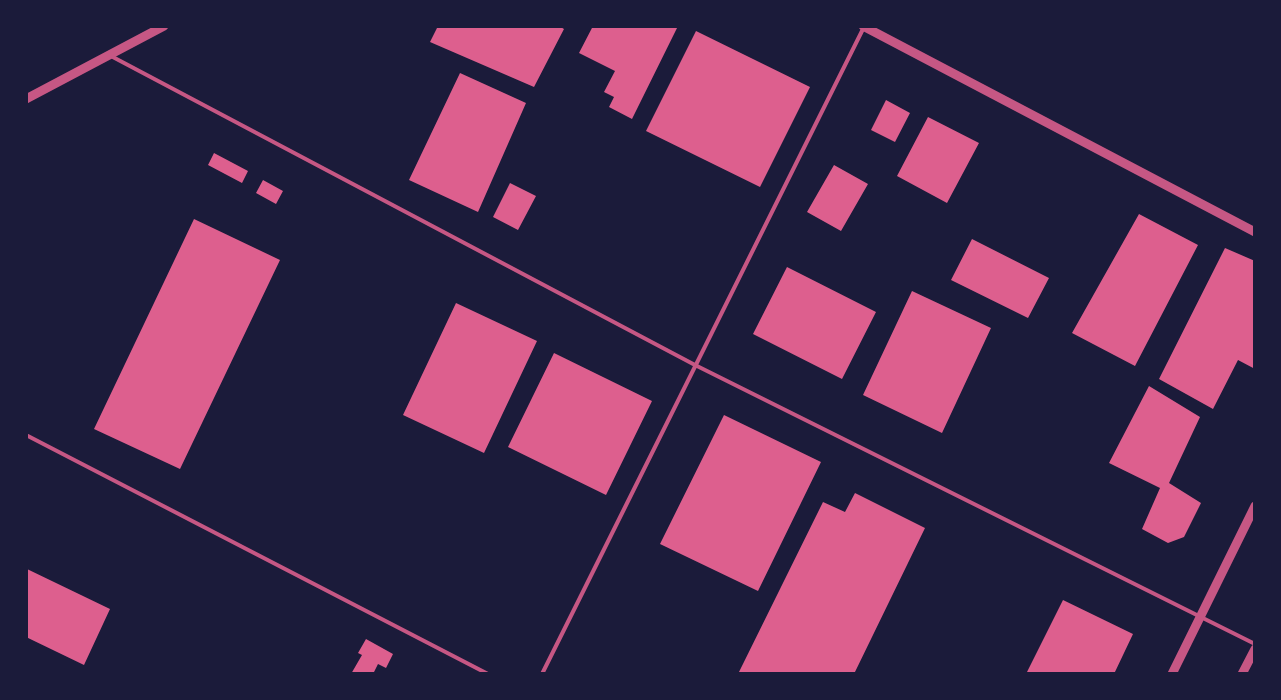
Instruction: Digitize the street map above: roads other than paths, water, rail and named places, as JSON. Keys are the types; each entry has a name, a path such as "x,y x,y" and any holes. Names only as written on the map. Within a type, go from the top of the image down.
{"street":[{"path":"26,99 107,54 164,26"},
{"path":"863,26 1255,232"},
{"path":"1172,674 1255,506"},
{"path":"1242,674 1255,649"}],"lane":[{"path":"542,674 863,26"},
{"path":"107,54 695,365 1255,644"},
{"path":"26,435 488,674"}]}
